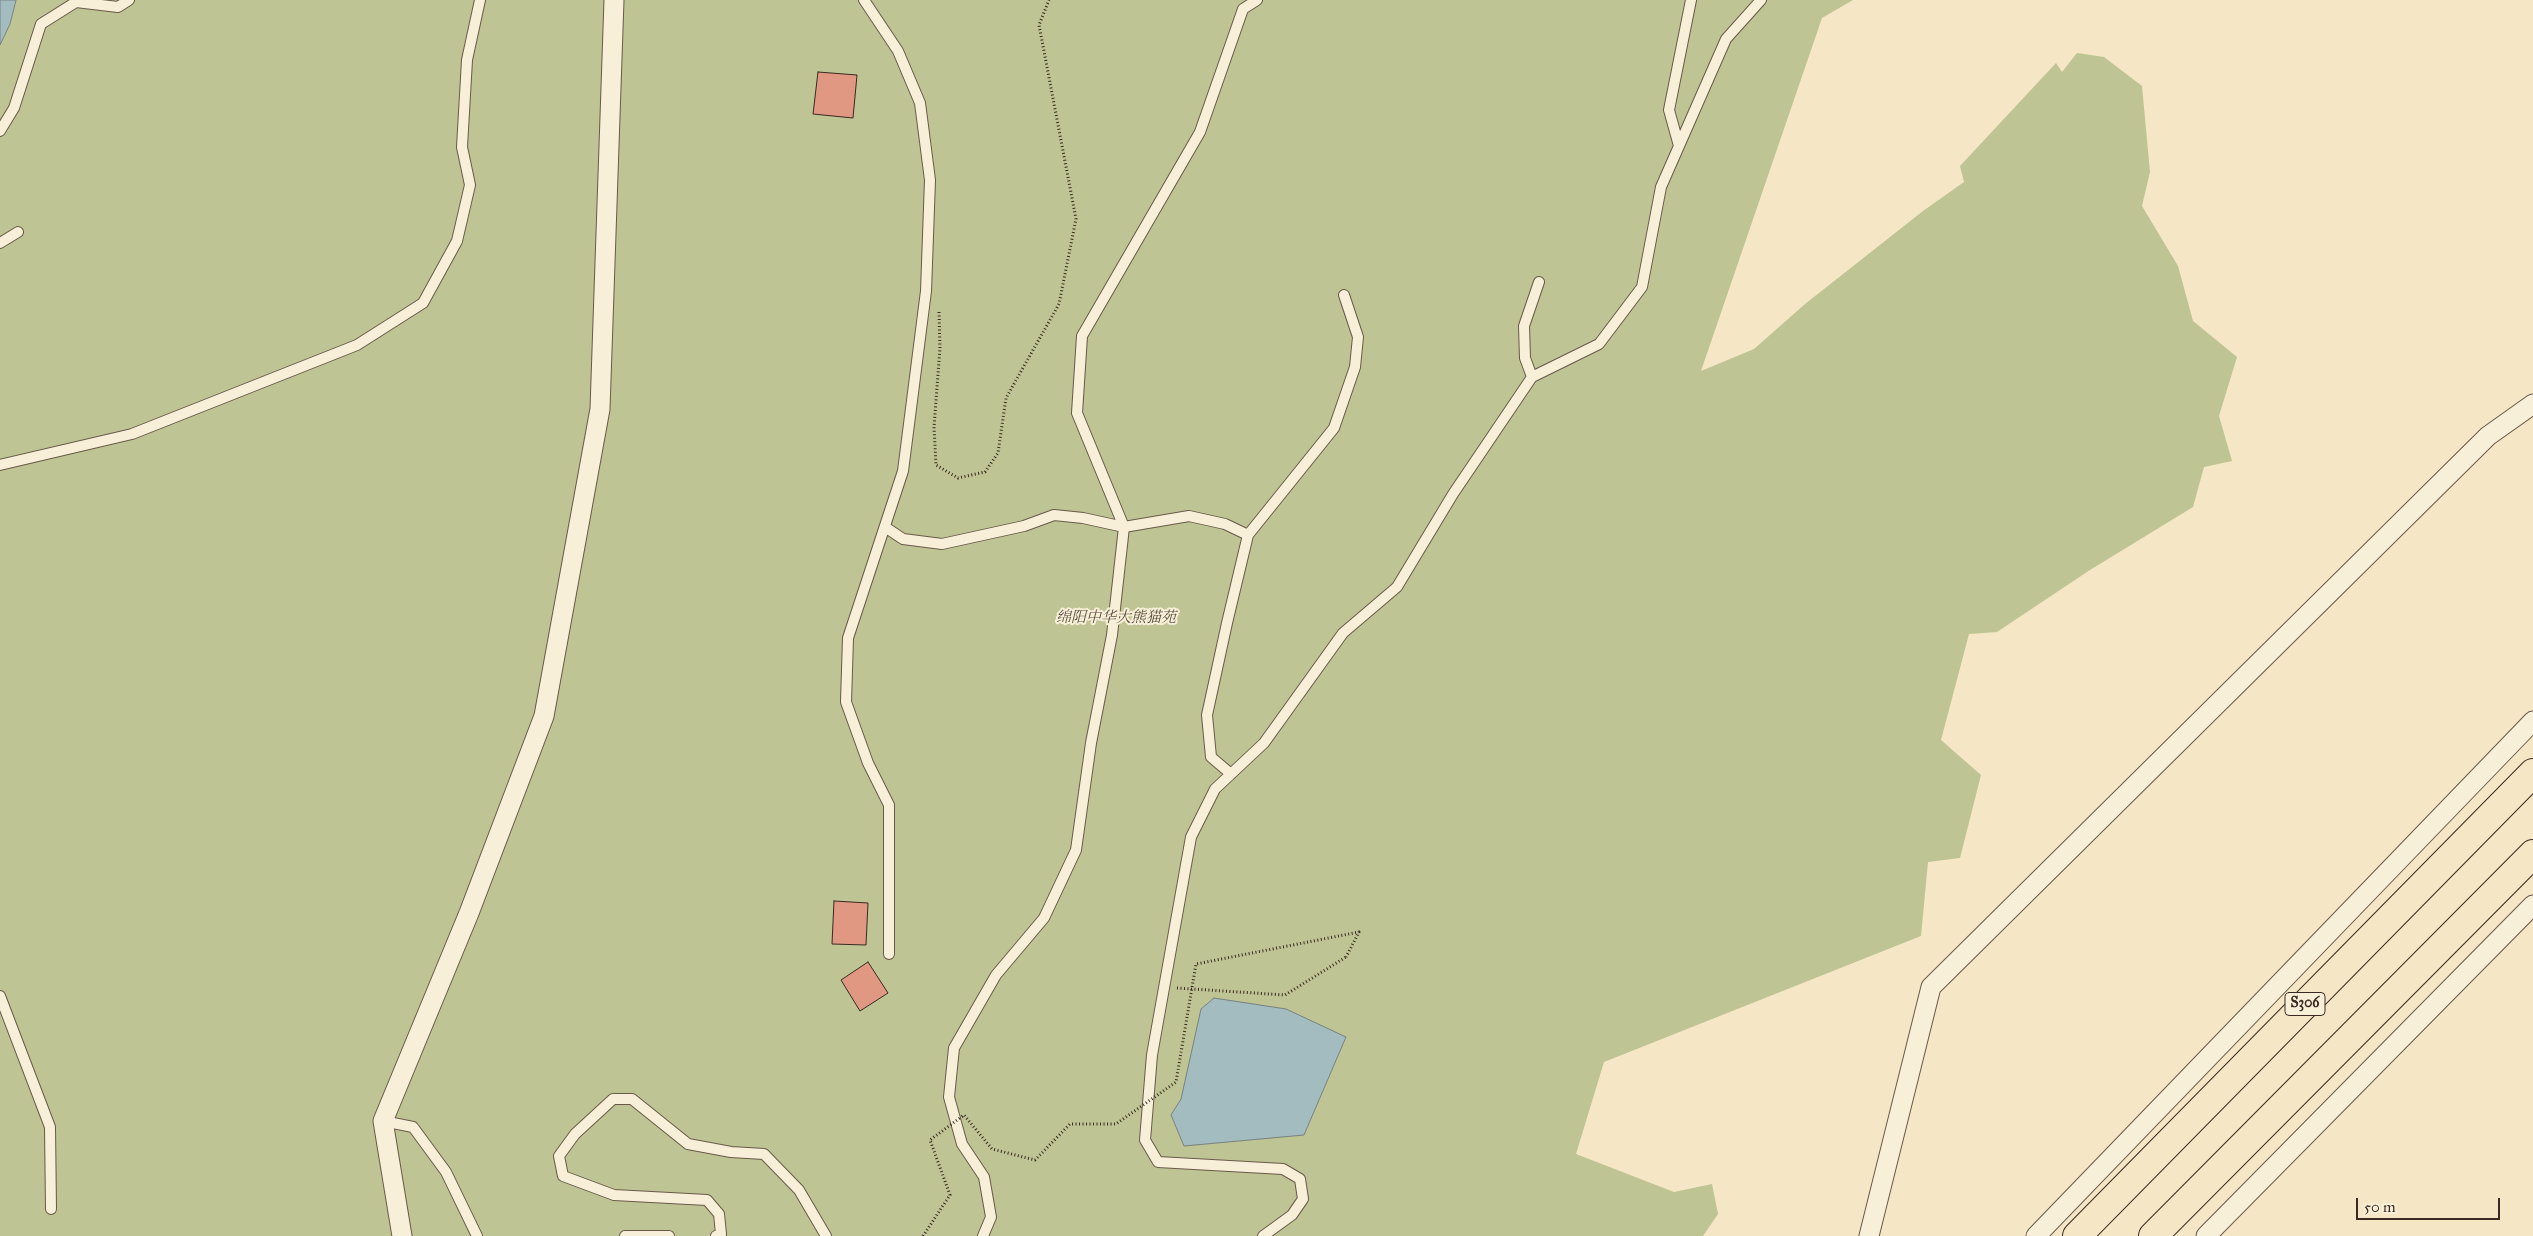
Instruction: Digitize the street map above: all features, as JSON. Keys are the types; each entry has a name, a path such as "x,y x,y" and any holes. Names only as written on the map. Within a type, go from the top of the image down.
{"main road":[{"name":"S306","path":"2077,1236 2533,773"},
{"path":"2153,1236 2533,854"}],"street":[{"path":"402,1236 383,1121 469,913 544,716 600,409 614,0"},
{"path":"1869,1236 1931,987 2488,436 2533,404"},
{"path":"2036,1236 2533,720"},
{"path":"2206,1236 2533,906"}],"lane":[{"path":"0,132 14,108 41,24 76,2 118,7 129,0"},
{"path":"0,466 132,434 357,345 423,303 457,241 470,185 462,147 467,60 480,0"},
{"path":"864,0 898,51 920,103 930,180 926,291 903,471 848,638 846,702 868,763 889,805 889,954"},
{"path":"983,1236 991,1217 984,1177 962,1144 949,1098 954,1048 996,975 1044,918 1076,850 1091,743 1112,635 1124,527 1077,413 1082,336 1200,132 1243,9 1257,0"},
{"path":"1679,146 1669,110 1691,0"},
{"path":"1263,1236 1292,1215 1302,1199 1300,1179 1283,1169 1158,1162 1145,1140 1152,1055 1191,837 1215,789 1264,743 1343,633 1397,587 1453,494 1532,377 1598,344 1642,287 1661,187 1726,39 1760,0"},
{"path":"0,243 18,232"},
{"path":"1532,377 1525,358 1524,326 1539,282"},
{"path":"1231,774 1211,757 1207,715 1248,535 1334,428 1356,367 1358,337 1344,295"},
{"path":"885,527 902,539 942,544 1024,526 1054,515 1083,518 1124,527 1189,516 1225,524 1248,535"},
{"path":"0,996 50,1127 51,1209"},
{"path":"716,1236 721,1234 719,1214 707,1200 614,1195 564,1176 559,1156 576,1134 613,1099 632,1099 688,1144 731,1152 764,1154 799,1190 826,1236"},
{"path":"383,1121 413,1126 446,1172 477,1236"},
{"path":"625,1236 669,1236"}],"path":[{"path":"926,291 936,299 941,318 934,427 936,465 958,478 984,472 998,453 1006,398 1060,304 1076,218 1039,25 1049,0"},
{"path":"923,1236 950,1196 930,1140 964,1115 992,1149 1035,1160 1070,1124 1116,1124 1176,1082 1196,964 1359,932 1346,957 1286,995 1164,987"}],"green space":[{"name":"绵阳中华大熊猫苑","path":"0,0 1853,0 1822,18 1701,371 1754,349 1805,304 1923,211 1964,182 1960,166 2056,63 2062,72 2077,53 2104,57 2142,86 2150,172 2142,206 2178,266 2193,321 2237,357 2219,416 2232,461 2204,467 2193,507 2090,570 1997,632 1969,634 1941,740 1981,775 1960,858 1928,862 1921,936 1604,1062 1576,1154 1674,1192 1712,1184 1718,1214 1703,1236 0,1236"}],"water":[{"path":"0,0 16,0 10,24 0,45"},
{"path":"1214,998 1286,1009 1346,1037 1304,1135 1184,1146 1171,1115 1181,1099 1201,1009"}],"building":[{"path":"818,72 857,75 853,118 813,114"},
{"path":"834,901 868,903 866,945 832,944"},
{"path":"868,962 888,993 860,1011 841,980"}]}
